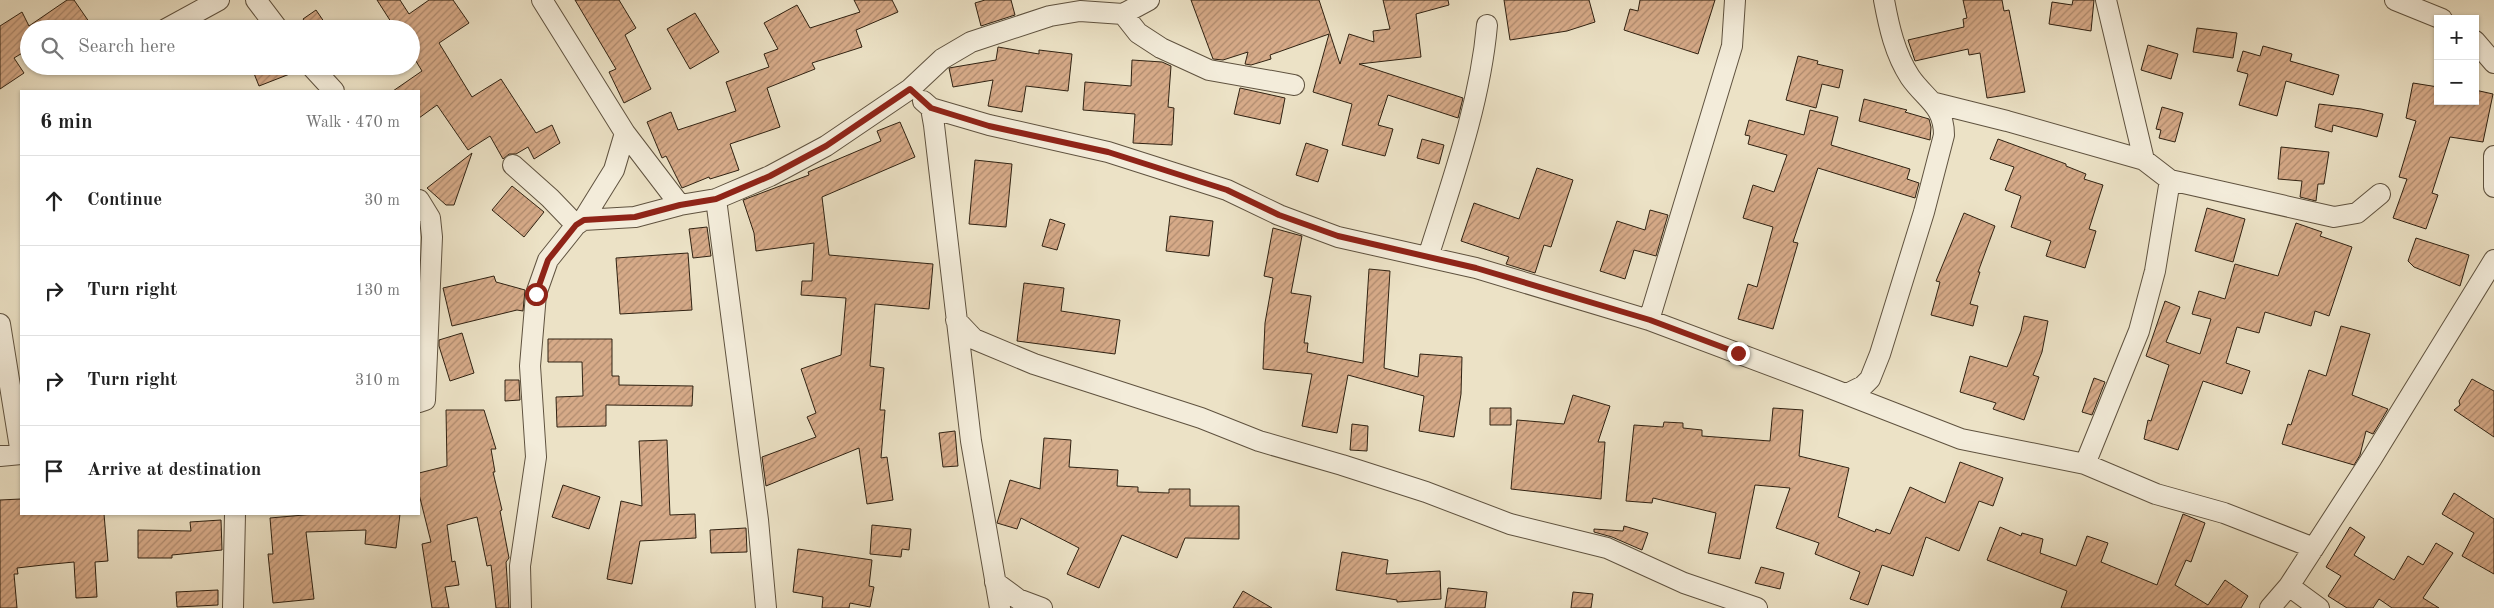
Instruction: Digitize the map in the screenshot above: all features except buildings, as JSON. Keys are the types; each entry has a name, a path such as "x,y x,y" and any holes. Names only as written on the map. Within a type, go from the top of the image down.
{"street":[{"path":"182,20 219,0"},
{"path":"256,0 271,20"},
{"path":"542,0 625,133 680,205"},
{"path":"513,165 580,222 635,217 680,205 716,199 770,176 826,146 910,89 942,59 971,42 1078,6 1124,14 1148,0"},
{"path":"1650,320 1732,46 1735,0"},
{"path":"1847,394 1864,386 1870,379 1880,354 1924,212 1944,136 1944,122 1935,103 1911,78 1898,54 1889,29 1884,0"},
{"path":"2106,0 2144,160"},
{"path":"2395,0 2434,15"},
{"path":"2436,0 2442,15"},
{"path":"1124,14 1138,33 1161,48 1209,70 1294,85"},
{"path":"1428,257 1451,185 1480,75 1487,25"},
{"path":"2479,46 2494,63"},
{"path":"319,75 333,90"},
{"path":"910,89 931,108 989,126 1108,152 1227,190 1279,215 1338,236 1476,268 1650,320 1847,394 1960,439 2085,464 2156,494 2224,513 2314,548"},
{"path":"1935,103 2007,121 2144,160 2170,180 2334,217 2357,213 2380,194"},
{"path":"931,108 971,441 1000,608"},
{"path":"521,608 520,566 536,457 530,366 536,294 548,260 580,222 614,170 625,133"},
{"path":"2494,156 2494,187"},
{"path":"2085,464 2139,331 2155,272 2170,180"},
{"path":"716,199 758,520 766,608"},
{"path":"420,202 430,218 432,236 425,400 420,402"},
{"path":"2270,608 2289,586 2372,458 2494,260"},
{"path":"956,320 974,339 1034,364 1201,418 1259,441 1342,464 1417,489 1510,524 1607,548 1684,583 1758,608"},
{"path":"0,324 20,448"},
{"path":"0,456 20,454"},
{"path":"233,608 235,515"},
{"path":"995,582 1013,604 1042,608"},
{"path":"2289,586 2319,608"}],"route":[{"path":"536,294 548,260 576,225 584,220 635,217 680,205 716,199 770,176 826,146 910,89 931,108 989,126 1108,152 1227,190 1279,215 1338,236 1476,268 1650,320 1738,353"}]}
